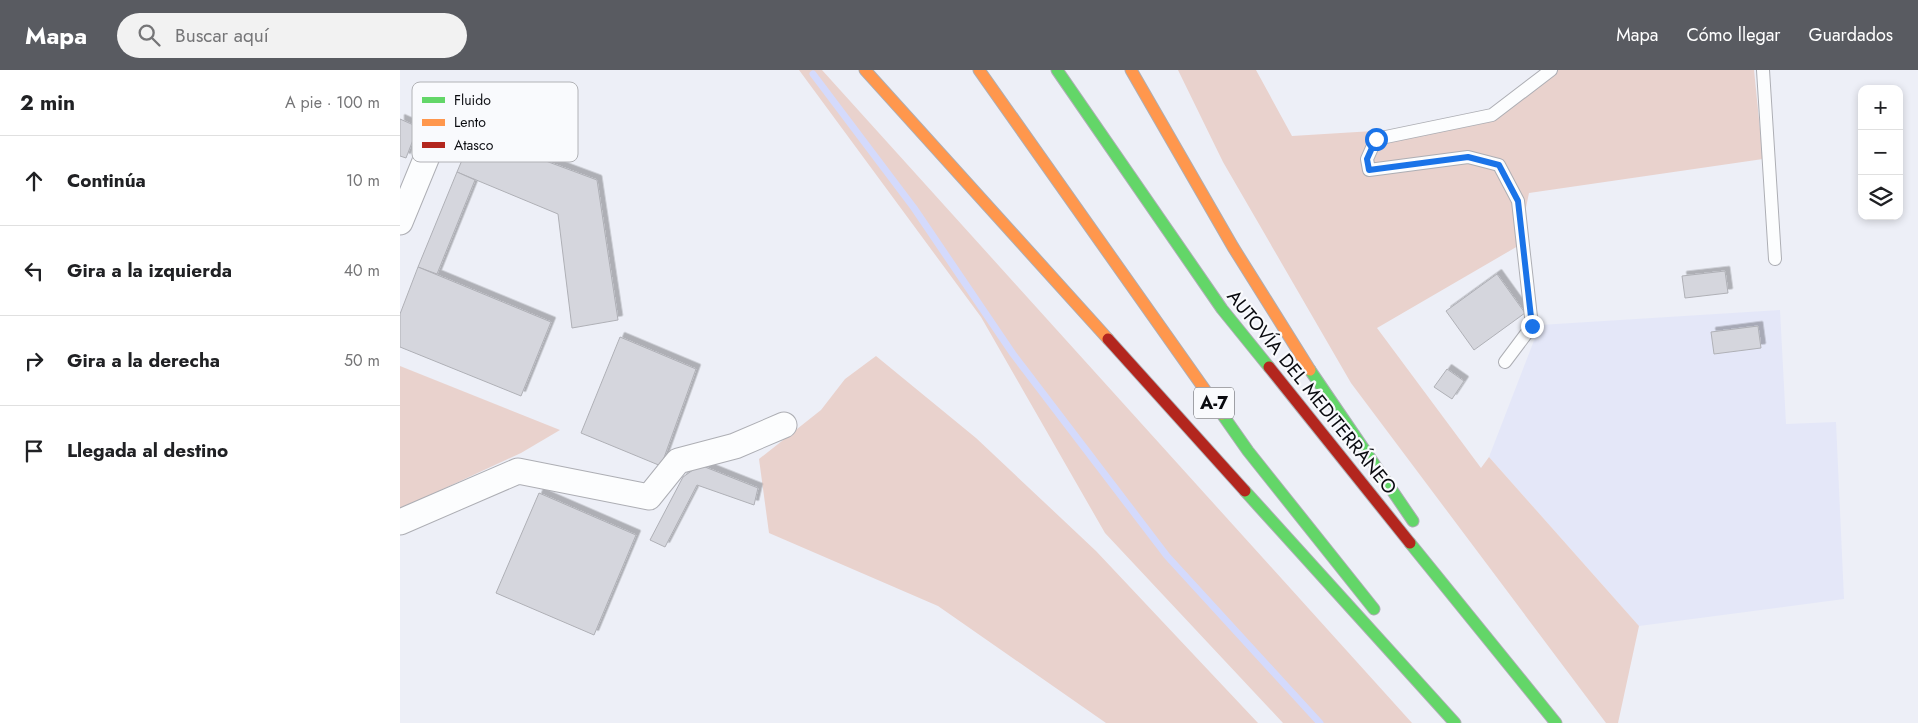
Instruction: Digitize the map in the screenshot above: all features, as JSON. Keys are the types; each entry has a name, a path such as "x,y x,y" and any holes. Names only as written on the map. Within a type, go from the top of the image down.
{"highway":[{"path":"854,70 884,92"},
{"path":"865,70 1455,723"},
{"name":"A-7","path":"979,70 1248,451 1385,622"},
{"name":"AUTOVÍA DEL MEDITERRÁNEO","path":"1056,70 1222,310 1556,723"},
{"path":"1131,70 1233,247 1314,376 1422,533"},
{"path":"1174,120 1196,184"},
{"path":"1444,566 1541,705"},
{"path":"1422,669 1465,723"}],"street":[{"path":"400,222 425,162"},
{"path":"400,522 518,471 649,497 678,461 735,446 784,425"}],"lane":[{"path":"1505,362 1532,326 1518,201 1499,165 1468,157 1369,170 1367,159 1376,139 1492,115 1551,70"},
{"path":"1763,70 1775,259"}],"shaded area":[{"path":"799,70 822,70 1412,723 1283,723 1105,533 981,317"},
{"path":"1178,70 1256,70 1292,136 1471,125 1546,70 1754,70 1763,159 1529,193 1518,246 1377,328 1481,468 1489,457 1639,626 1618,723 1606,723 1351,383 1223,162"},
{"path":"1780,310 1786,424 1836,422 1844,599 1639,626 1489,457 1540,325"},
{"path":"876,356 976,438 1096,551 1258,723 1106,723 938,606 769,533 759,459 821,410 845,379"},
{"path":"400,366 560,430 521,453 400,509"}],"building":[{"path":"400,119 412,124 412,142 406,158 400,156"},
{"path":"461,162 548,162 597,180 618,320 572,328 558,214 457,172"},
{"path":"457,172 475,180 437,274 418,267"},
{"path":"418,267 551,322 521,396 400,347 400,314"},
{"path":"1725,271 1728,293 1685,298 1682,276"},
{"path":"1497,274 1525,313 1474,350 1446,311"},
{"path":"1758,326 1761,348 1714,354 1711,332"},
{"path":"620,337 696,369 661,466 581,433"},
{"path":"1447,369 1464,381 1452,399 1434,387"},
{"path":"700,465 758,488 754,505 697,485 665,547 650,540 683,477"},
{"path":"539,493 636,535 594,635 496,593"}],"waterway":[{"path":"813,74 914,208 1013,354 1167,556 1320,723"}],"traffic: fast":[{"path":"1057,70 1222,309 1269,367"},
{"path":"1310,370 1413,521"},
{"path":"1222,414 1248,451 1374,609"},
{"path":"1245,491 1455,723"},
{"path":"1410,543 1556,723"}],"traffic: slow":[{"path":"865,70 1108,339"},
{"path":"979,70 1222,414"},
{"path":"1131,70 1233,247 1310,370"}],"traffic: jam":[{"path":"1108,339 1245,491"},
{"path":"1269,367 1410,543"}],"route":[{"path":"1376,139 1367,159 1369,170 1468,157 1499,165 1518,201 1532,326"}]}
